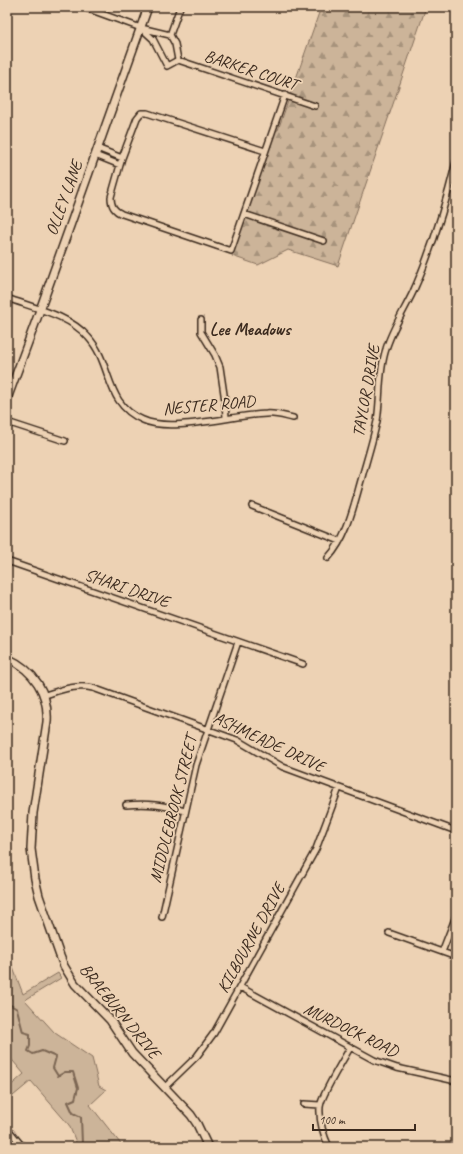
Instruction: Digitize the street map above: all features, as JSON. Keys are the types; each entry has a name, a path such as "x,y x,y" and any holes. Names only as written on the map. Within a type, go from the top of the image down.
{"street":[{"path":"83,7 141,28 170,35 180,7"},
{"name":"OLLEY LANE","path":"7,399 148,7"},
{"name":"BARKER COURT","path":"141,28 153,39 167,66 178,60 315,106"},
{"name":"BARKER COURT","path":"170,35 178,60"},
{"path":"265,151 147,113 141,113 137,118 122,158 111,197 111,202 115,211 122,214 231,251 285,96"},
{"path":"96,152 122,158"},
{"path":"96,152 120,165"},
{"name":"TAYLOR DRIVE","path":"328,558 334,552 345,530 371,445 377,420 382,367 386,348 394,328 413,293 427,258 448,194 456,162"},
{"path":"244,214 324,241"},
{"name":"NESTER ROAD","path":"7,298 73,324 89,337 101,357 110,386 116,397 124,408 137,418 151,423 166,425 267,414 293,418"},
{"path":"200,320 201,332 220,367 226,418"},
{"path":"7,422 65,441"},
{"path":"252,506 340,541"},
{"name":"SHARI DRIVE","path":"7,561 303,664"},
{"name":"MIDDLEBROOK STREET","path":"162,917 196,765 207,728 238,642"},
{"name":"BRAEBURN DRIVE","path":"7,658 17,663 31,674 45,696 48,709 48,722 30,835 32,864 39,896 60,956 70,977 110,1020 132,1053 191,1115 208,1147"},
{"name":"ASHMEADE DRIVE","path":"45,696 73,687 88,687 207,728 237,740 283,767 456,831"},
{"name":"KILBOURNE DRIVE","path":"165,1087 197,1056 206,1046 214,1033 316,849 338,788"},
{"path":"126,806 148,804 160,805 185,811"},
{"path":"442,952 456,916"},
{"path":"389,933 456,957"},
{"name":"MURDOCK ROAD","path":"240,987 374,1060 392,1067 456,1081"},
{"path":"329,1147 322,1131 320,1106 350,1048"},
{"path":"304,1104 320,1106"},
{"path":"7,1128 23,1147"}],"green space":[{"path":"321,7 426,7 338,266 288,250 258,265 232,256 273,130 278,130"},
{"path":"7,952 23,994 58,973 61,978 25,1000 55,1033 92,1058 99,1086 106,1090 90,1105 122,1147 78,1147 69,1125 31,1081 7,1101 7,1089 24,1074 7,1054"}],"waterway":[{"path":"7,982 10,990 9,1004 17,1009 23,1032 30,1034 30,1046 28,1051 33,1054 42,1051 56,1057 53,1068 58,1076 65,1072 73,1072 78,1088 75,1099 68,1102 73,1113 81,1117 82,1144 88,1147"}],"district":[{"name":"Lee Meadows","path":"250,329"}]}
